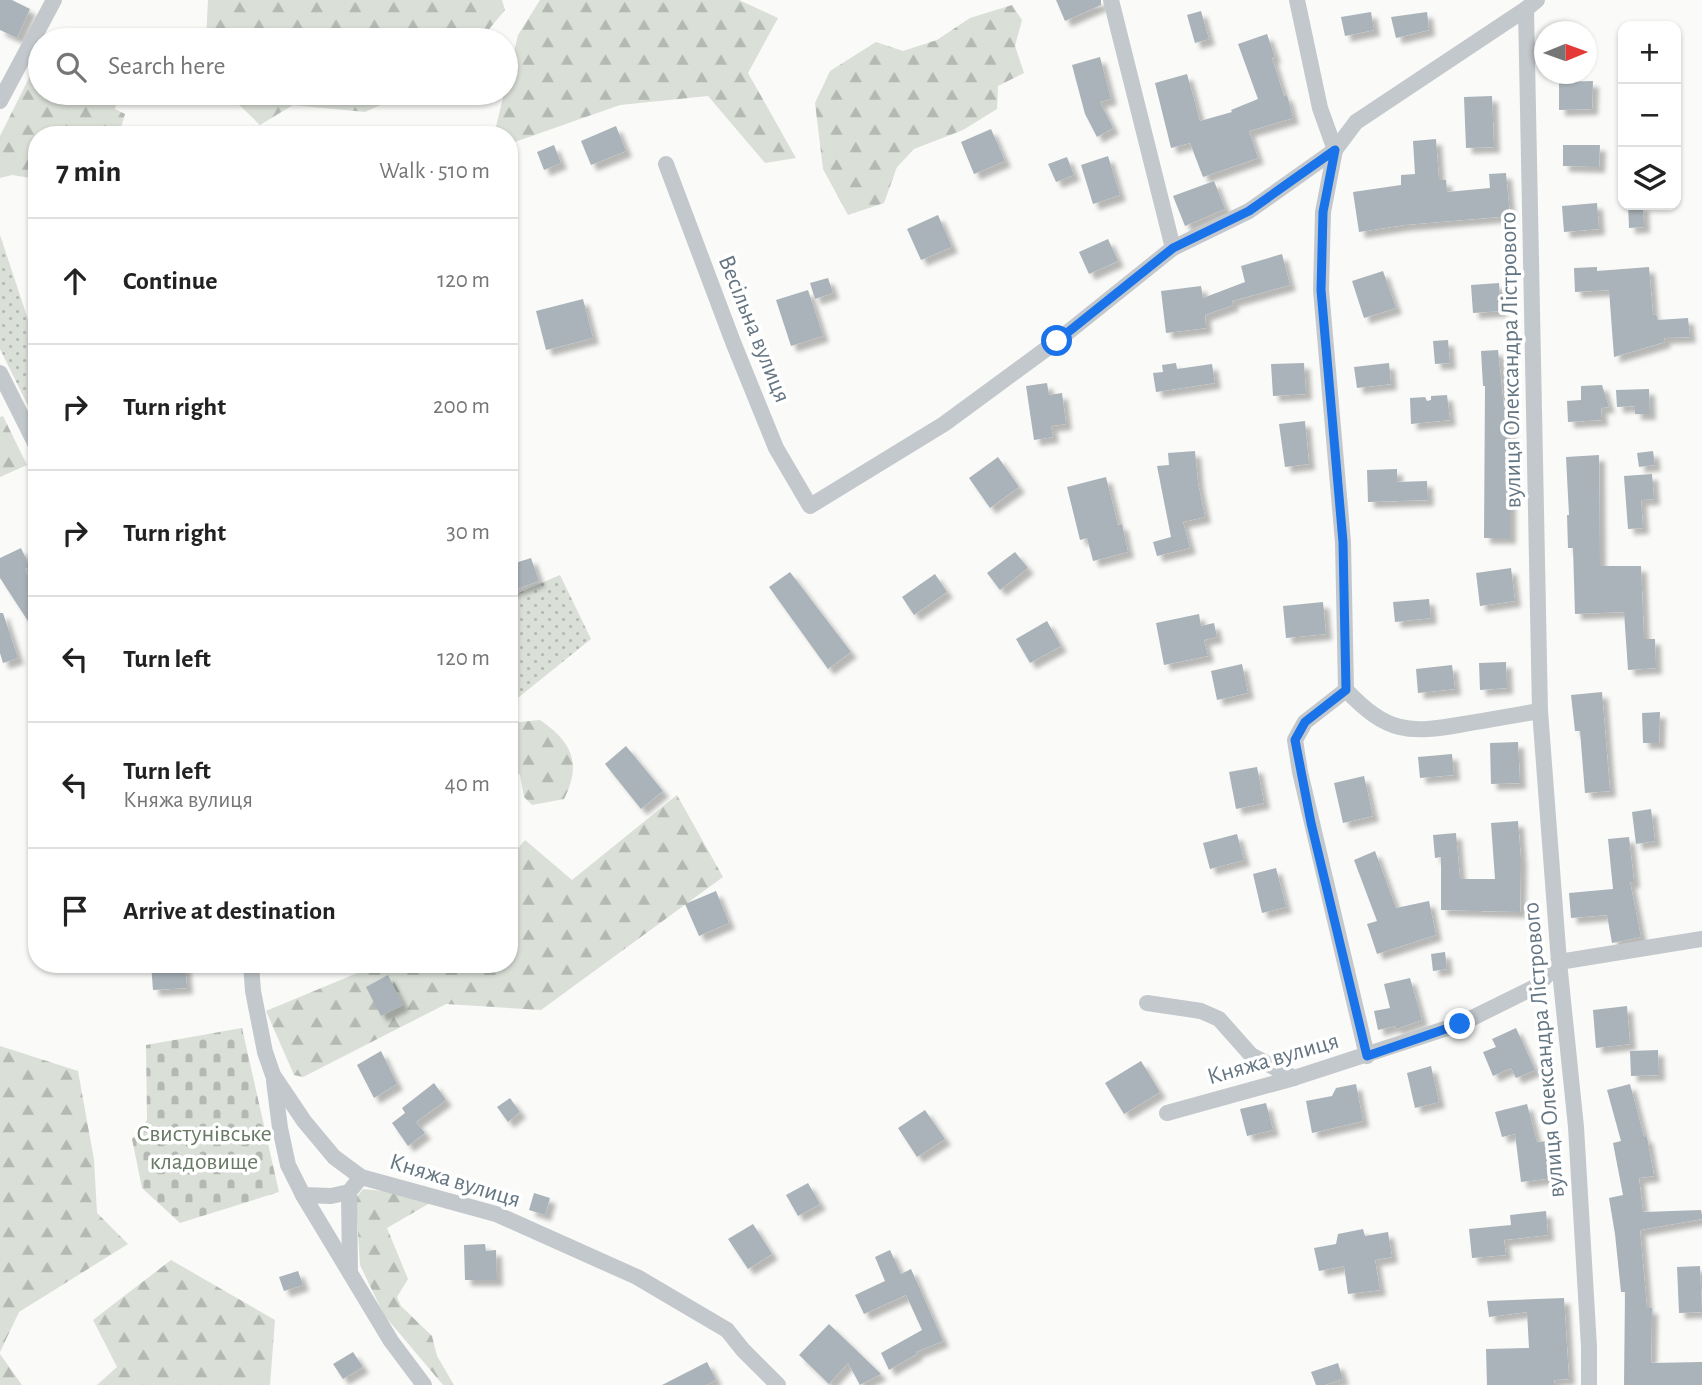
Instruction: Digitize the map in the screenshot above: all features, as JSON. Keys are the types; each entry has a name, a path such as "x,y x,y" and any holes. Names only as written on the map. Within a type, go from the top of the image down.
{"street":[{"path":"39,28 54,0"},
{"path":"1111,0 1173,248"},
{"name":"вулиця Олександра Лістрового","path":"1297,0 1321,108 1335,150 1323,212 1321,290 1343,542 1346,690"},
{"name":"вулиця Олександра Лістрового","path":"810,506 944,424 1057,341 1173,248 1249,211 1335,150 1356,122 1532,4"},
{"name":"вулиця Олександра Лістрового","path":"1532,4 1540,711 1559,962 1576,1126 1589,1385"},
{"path":"0,101 28,49"},
{"name":"Весільна вулиця","path":"666,164 776,448 810,506"},
{"path":"0,373 28,429"},
{"path":"1367,1056 1295,740 1305,722 1346,690 1362,707 1379,719 1398,727 1424,731 1540,711"},
{"path":"1559,962 1702,939"},
{"name":"Княжа вулиця","path":"1167,1113 1367,1056 1460,1024 1537,986 1559,962"},
{"name":"Княжа вулиця","path":"252,973 265,1052 273,1075 304,1121 334,1157 361,1177 496,1214 638,1277 727,1330 778,1385"},
{"path":"1147,1003 1201,1011 1219,1019 1251,1055 1294,1078"},
{"path":"273,1075 288,1165 303,1195 391,1341 424,1385"},
{"path":"350,1273 349,1192 361,1177"},
{"path":"303,1195 324,1196 349,1192"}],"green space":[{"path":"208,0 502,0 505,10 490,28 207,28"},
{"path":"540,0 739,0 778,18 748,73 796,158 765,163 708,96 620,105 518,141 518,126 496,126 501,105 518,105 518,35"},
{"path":"1012,5 1022,20 1015,46 1024,73 998,86 997,109 963,130 914,149 897,167 884,203 848,215 823,169 815,103 830,71 876,42 903,51 937,40 970,18"},
{"path":"28,80 28,105 116,105 115,109 125,114 122,126 28,126 28,178 12,175 0,178 0,136"},
{"path":"239,105 293,105 260,125"},
{"path":"293,105 380,105 365,112"},
{"path":"0,235 28,320 28,406 0,349"},
{"path":"3,416 27,465 0,477 0,417"},
{"path":"560,575 591,639 518,698 518,593"},
{"path":"540,720 566,745 573,764 564,799 532,805 524,797 518,774 518,722"},
{"path":"677,795 723,877 541,1010 446,1004 303,1077 294,1075 266,1011 357,973 518,973 518,848 525,840 572,880"},
{"name":"Свистунівське кладовище","path":"242,1028 279,1192 180,1223 142,1188 132,1139 147,1120 146,1045"},
{"path":"0,1046 78,1071 94,1160 97,1213 128,1244 19,1312 0,1352"},
{"path":"363,1189 406,1193 430,1203 387,1228 408,1279 397,1297 401,1306 432,1336 437,1356 454,1385 443,1385 384,1315 360,1265 356,1198"},
{"path":"171,1260 275,1320 270,1385 97,1385 117,1367 93,1320"},
{"path":"0,1354 22,1385 0,1385"}],"building":[{"path":"0,0 12,0 30,9 17,38 0,30"},
{"path":"1056,0 1101,0 1101,5 1065,21"},
{"path":"1201,11 1209,39 1195,43 1187,15"},
{"path":"1371,12 1374,30 1345,36 1341,17"},
{"path":"1427,12 1429,30 1396,38 1391,17"},
{"path":"1267,34 1275,57 1272,58 1293,118 1249,131 1258,158 1203,177 1190,143 1171,148 1155,83 1187,74 1200,121 1232,112 1231,110 1258,99 1238,44"},
{"path":"1100,57 1111,99 1100,102 1113,128 1097,137 1085,114 1072,65"},
{"path":"1559,84 1593,84 1592,109 1559,110"},
{"path":"1492,96 1494,147 1466,148 1464,97"},
{"path":"616,126 626,151 591,165 581,141"},
{"path":"991,129 1005,161 974,174 961,142"},
{"path":"1436,139 1439,180 1446,180 1447,192 1490,188 1489,174 1506,173 1510,216 1404,225 1359,232 1353,192 1401,185 1401,175 1415,174 1413,141"},
{"path":"554,145 561,163 544,170 537,152"},
{"path":"1563,145 1600,145 1599,167 1563,166"},
{"path":"1108,156 1120,195 1093,204 1081,165"},
{"path":"1067,157 1074,175 1056,182 1048,164"},
{"path":"1214,181 1225,209 1185,226 1173,196"},
{"path":"1597,203 1599,229 1564,232 1562,206"},
{"path":"1628,210 1643,210 1644,227 1629,228"},
{"path":"938,215 952,247 921,260 907,229"},
{"path":"1108,239 1118,261 1089,274 1079,252"},
{"path":"1282,254 1290,285 1232,301 1233,305 1205,315 1206,328 1166,333 1161,291 1201,286 1203,298 1245,282 1241,266"},
{"path":"1597,267 1597,271 1649,267 1653,315 1656,314 1658,320 1688,318 1690,337 1664,338 1665,342 1614,357 1609,290 1575,292 1574,268"},
{"path":"1383,271 1396,308 1364,318 1352,281"},
{"path":"828,278 833,293 815,299 810,283"},
{"path":"1499,283 1501,311 1473,313 1471,285"},
{"path":"808,290 823,336 791,346 776,300"},
{"path":"583,299 593,338 546,350 536,311"},
{"path":"1448,340 1450,363 1435,364 1433,341"},
{"path":"1498,350 1504,408 1510,408 1510,538 1484,538 1485,386 1481,351"},
{"path":"1176,363 1177,369 1212,364 1215,383 1156,392 1153,373 1163,372 1162,365"},
{"path":"1304,363 1306,394 1273,396 1271,364"},
{"path":"1389,363 1391,384 1357,388 1354,367"},
{"path":"1047,383 1049,395 1062,393 1066,424 1051,426 1053,437 1034,440 1026,386"},
{"path":"1602,385 1609,407 1601,408 1602,420 1568,422 1567,401 1581,400 1581,386"},
{"path":"1649,389 1650,414 1635,414 1635,406 1617,407 1616,390"},
{"path":"1447,395 1450,420 1411,424 1410,398 1425,397 1427,401 1431,400 1431,396"},
{"path":"1305,421 1309,464 1285,467 1279,424"},
{"path":"1195,451 1205,517 1183,522 1190,548 1157,556 1153,542 1171,537 1157,466 1169,465 1168,453"},
{"path":"1653,451 1655,465 1639,467 1637,453"},
{"path":"1599,455 1600,566 1641,566 1644,639 1655,639 1656,668 1628,670 1624,612 1575,614 1573,548 1568,548 1566,457"},
{"path":"998,457 1019,487 990,508 969,478"},
{"path":"1397,469 1397,482 1427,481 1428,500 1368,502 1367,470"},
{"path":"1652,474 1654,499 1641,500 1643,528 1628,529 1624,476"},
{"path":"1106,477 1118,525 1122,524 1128,552 1093,561 1087,538 1080,540 1067,487"},
{"path":"21,548 28,563 28,568 25,569 28,576 28,621 0,578 0,558"},
{"path":"1015,552 1028,568 1000,590 987,573"},
{"path":"531,558 539,581 518,589 518,562"},
{"path":"1511,568 1515,601 1480,606 1476,573"},
{"path":"790,572 851,652 828,669 769,587"},
{"path":"935,574 947,592 914,615 902,597"},
{"path":"1429,599 1431,618 1395,622 1393,602"},
{"path":"1323,602 1326,634 1286,638 1283,606"},
{"path":"0,613 3,613 18,658 3,663 0,653"},
{"path":"1199,614 1201,626 1214,623 1217,637 1204,640 1208,656 1164,665 1156,623"},
{"path":"1047,621 1061,646 1030,663 1016,639"},
{"path":"1506,662 1507,688 1480,690 1479,663"},
{"path":"1242,664 1248,693 1217,700 1211,671"},
{"path":"1452,665 1455,689 1418,693 1416,669"},
{"path":"1602,692 1610,791 1585,793 1580,731 1575,731 1571,695"},
{"path":"1660,712 1659,743 1643,743 1642,713"},
{"path":"1518,742 1520,783 1491,784 1490,743"},
{"path":"626,746 663,791 641,809 605,764"},
{"path":"1452,754 1454,775 1420,778 1418,757"},
{"path":"1257,767 1264,803 1236,809 1229,772"},
{"path":"1364,776 1373,816 1343,823 1334,783"},
{"path":"1651,809 1655,841 1636,844 1632,812"},
{"path":"1518,821 1521,860 1520,912 1441,910 1441,857 1435,858 1433,835 1456,833 1460,879 1495,879 1491,823"},
{"path":"1237,834 1244,860 1210,869 1203,843"},
{"path":"1629,837 1634,882 1630,882 1641,937 1612,943 1607,915 1571,918 1569,893 1613,889 1608,839"},
{"path":"1375,851 1396,908 1429,901 1436,935 1377,954 1367,924 1377,921 1354,860"},
{"path":"1276,868 1286,907 1262,913 1253,874"},
{"path":"716,891 729,923 699,936 685,904"},
{"path":"1445,952 1447,969 1433,971 1431,954"},
{"path":"152,973 186,973 187,988 153,990"},
{"path":"388,975 403,1005 381,1016 366,987"},
{"path":"1410,978 1422,1020 1396,1029 1395,1026 1378,1030 1374,1011 1390,1008 1384,984"},
{"path":"1627,1006 1630,1044 1596,1048 1593,1010"},
{"path":"1516,1028 1535,1070 1516,1078 1511,1068 1493,1076 1483,1052 1496,1047 1492,1039"},
{"path":"1658,1050 1659,1075 1631,1076 1630,1051"},
{"path":"381,1051 397,1084 374,1098 357,1065"},
{"path":"1141,1061 1160,1092 1124,1114 1105,1083"},
{"path":"1431,1066 1439,1102 1415,1108 1407,1073"},
{"path":"434,1083 446,1100 416,1122 425,1133 408,1146 392,1123 405,1113 402,1108"},
{"path":"1356,1084 1363,1121 1312,1133 1306,1101 1332,1096 1336,1088"},
{"path":"1630,1084 1644,1137 1647,1137 1654,1176 1639,1178 1643,1212 1701,1210 1702,1215 1702,1219 1640,1230 1647,1308 1652,1308 1651,1363 1702,1362 1702,1385 1624,1385 1625,1292 1621,1292 1609,1198 1623,1195 1613,1143 1621,1141 1607,1090"},
{"path":"510,1098 520,1112 508,1122 497,1107"},
{"path":"1266,1103 1273,1130 1247,1136 1240,1109"},
{"path":"1527,1104 1537,1142 1548,1141 1553,1178 1521,1182 1515,1134 1502,1137 1495,1112"},
{"path":"925,1110 945,1139 917,1157 898,1128"},
{"path":"808,1183 820,1204 798,1216 786,1195"},
{"path":"534,1193 550,1198 545,1215 529,1210"},
{"path":"1546,1211 1548,1235 1504,1240 1506,1255 1472,1258 1469,1229 1511,1225 1510,1215"},
{"path":"753,1224 772,1254 748,1269 728,1239"},
{"path":"1363,1229 1365,1236 1388,1232 1392,1257 1375,1260 1380,1290 1348,1294 1344,1266 1319,1271 1314,1248 1336,1244 1338,1234"},
{"path":"485,1244 486,1251 496,1250 497,1280 465,1280 464,1245"},
{"path":"890,1250 901,1274 911,1269 943,1341 916,1352 917,1354 889,1370 881,1353 922,1330 906,1295 864,1314 855,1295 885,1281 875,1257"},
{"path":"1700,1266 1702,1312 1679,1313 1677,1267"},
{"path":"298,1271 303,1285 284,1291 279,1277"},
{"path":"1564,1298 1569,1379 1554,1380 1555,1385 1487,1385 1486,1349 1529,1348 1527,1312 1489,1317 1487,1301"},
{"path":"829,1324 881,1374 860,1385 848,1363 829,1384 799,1355"},
{"path":"353,1352 363,1367 343,1379 333,1364"},
{"path":"707,1362 716,1380 706,1385 662,1385"},
{"path":"1338,1363 1343,1379 1316,1385 1311,1372"}],"route":[{"path":"1057,341 1173,248 1249,211 1335,150 1323,212 1321,290 1343,542 1346,690 1305,722 1295,740 1311,823 1367,1056 1460,1024"}]}
